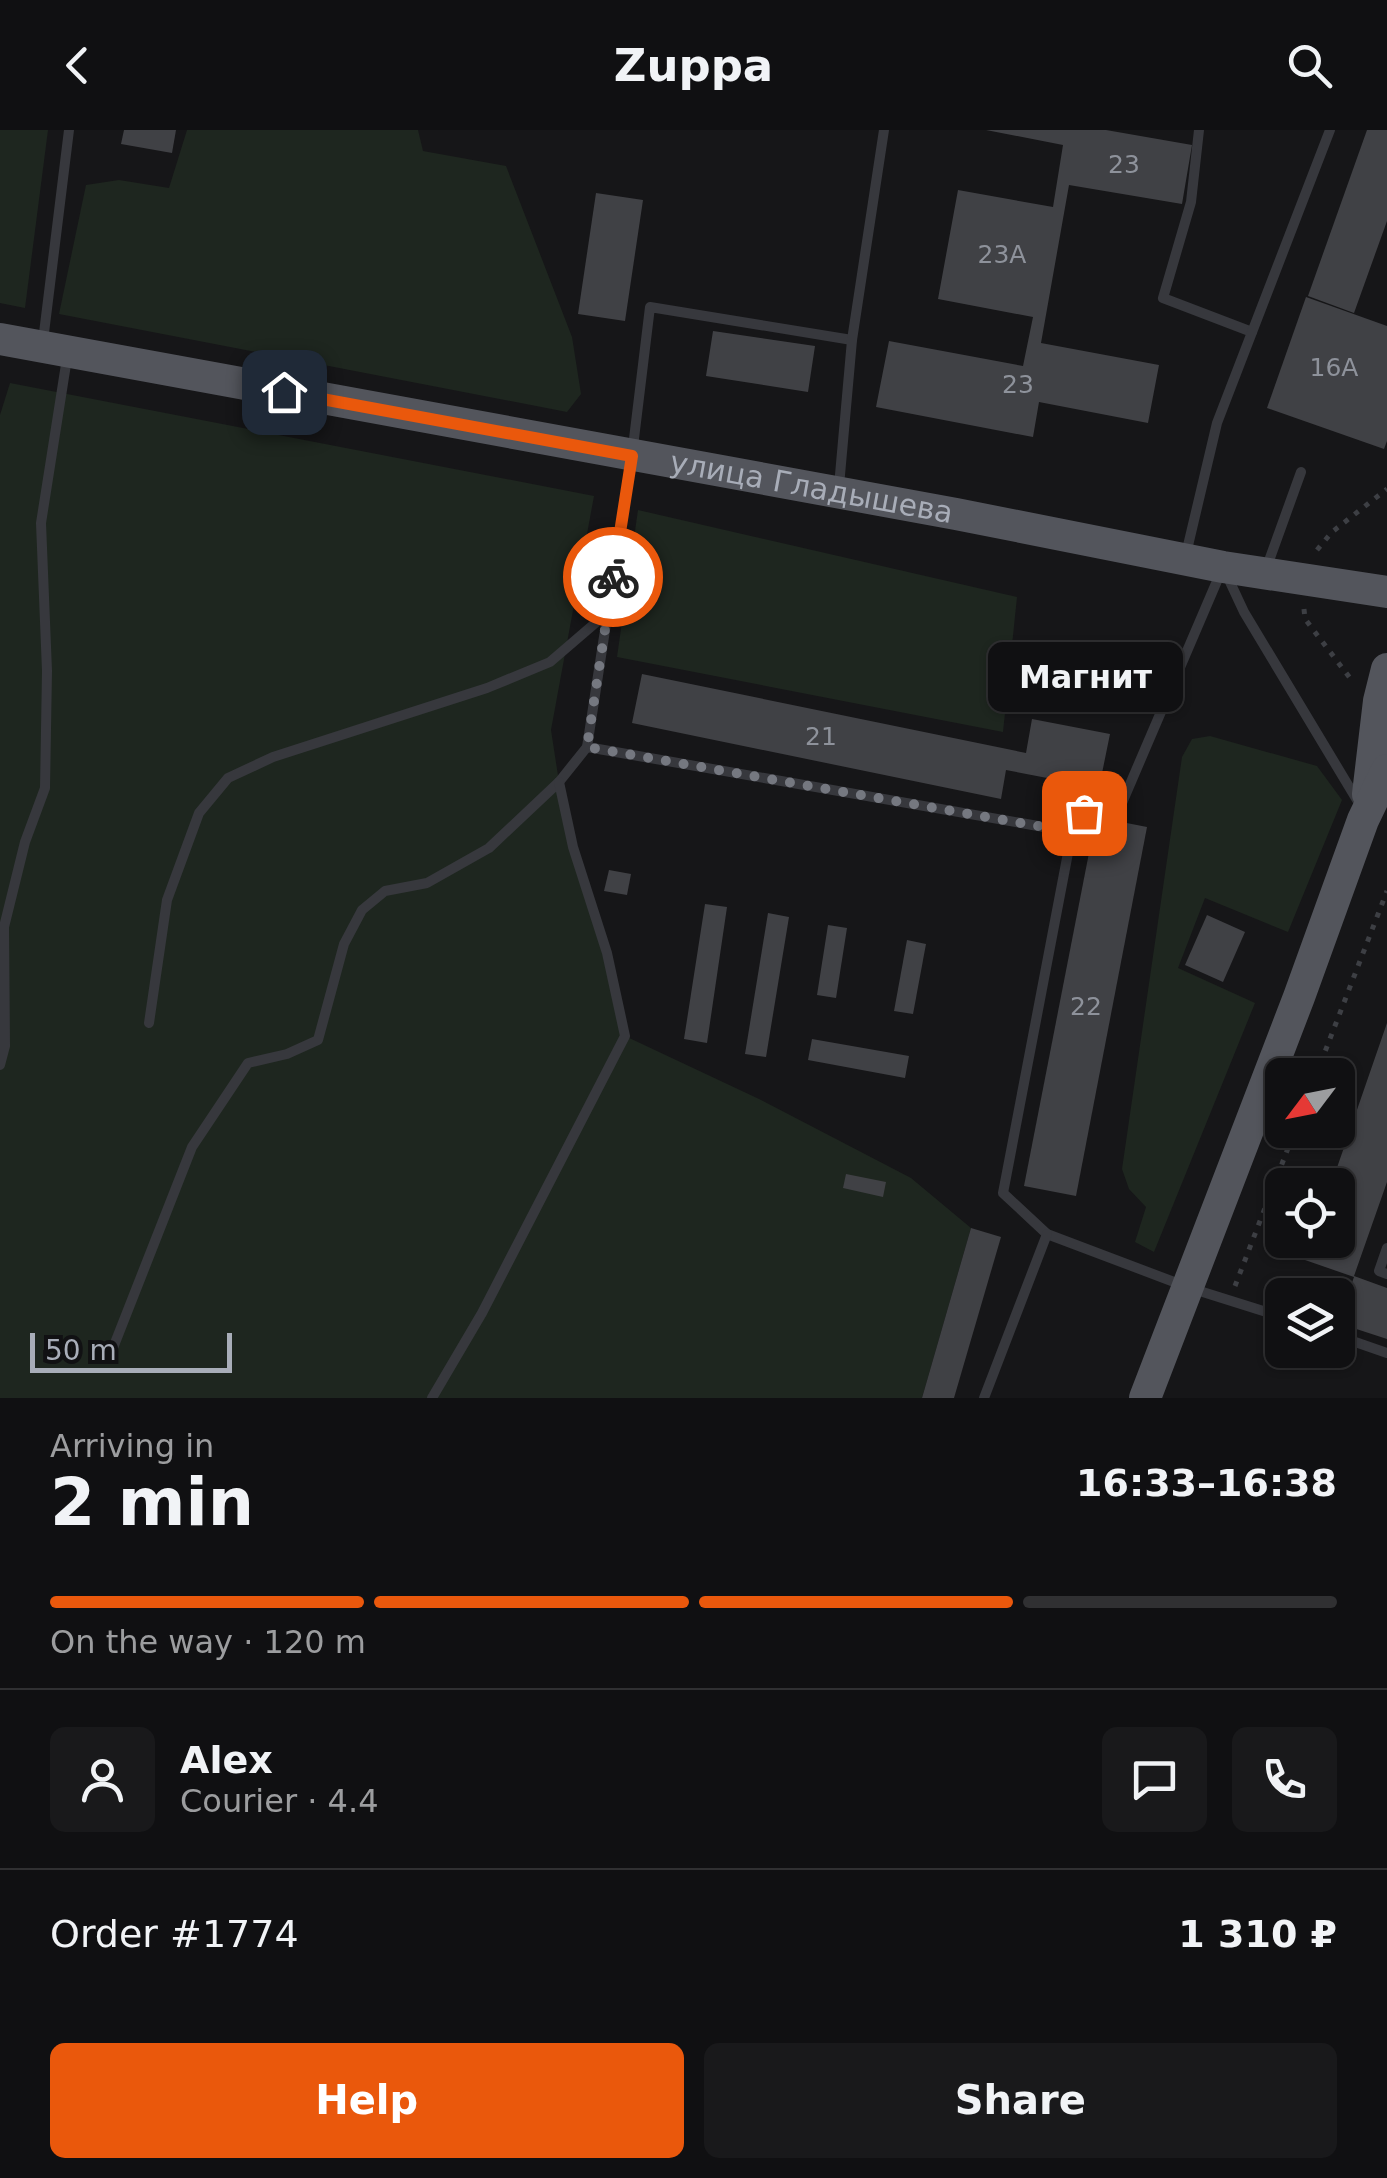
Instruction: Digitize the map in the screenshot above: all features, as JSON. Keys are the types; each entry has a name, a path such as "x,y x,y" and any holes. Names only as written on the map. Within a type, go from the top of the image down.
{"main road":[{"name":"улица Гладышева","path":"0,339 1223,567 1387,592"},
{"path":"1364,816 1387,670"},
{"path":"1144,1398 1190,1288 1364,816 1387,770"}],"lane":[{"path":"0,1064 4,1046 4,928 25,842 46,788 47,671 41,523 69,130"},
{"path":"838,494 852,340 884,130"},
{"path":"1199,130 1192,202 1163,298 1252,332"},
{"path":"1185,560 1216,423 1330,130"},
{"path":"114,1348 192,1147 248,1063 287,1054 318,1040 344,944 362,910 385,890 427,883 488,848 559,782 587,747 632,456 650,307 852,340"},
{"path":"1264,574 1301,472"},
{"path":"1223,567 1244,612 1364,816"},
{"path":"1223,567 1122,803 1084,813 1072,832 1003,1193 1047,1234 1190,1288 1265,1311"},
{"path":"149,1023 166,900 200,813 228,778 273,758 487,688 550,662 608,612"},
{"path":"587,747 1072,832"},
{"path":"432,1398 482,1314 625,1036 607,953 573,847 559,782"},
{"path":"984,1398 1047,1234"},
{"path":"1387,1248 1379,1271 1387,1274"},
{"path":"1355,1342 1387,1353"}],"path":[{"path":"1312,556 1332,532 1387,489"},
{"path":"1303,604 1305,620 1364,696"},
{"path":"1323,1058 1387,891"},
{"path":"1230,1298 1288,1148"}],"shaded area":[{"path":"0,130 48,130 25,308 0,303"},
{"path":"187,130 418,130 423,151 506,166 572,337 581,394 567,412 59,314 86,185 119,180 169,188"},
{"path":"10,383 594,496 551,730 559,782 625,1036 759,1099 911,1178 971,1228 922,1398 0,1398 0,415"},
{"path":"638,510 1017,597 1003,732 617,657"},
{"path":"1210,736 1317,766 1342,800 1288,932 1205,898 1178,968 1255,1003 1154,1252 1135,1242 1146,1207 1129,1189 1122,1169 1182,757 1192,739"}],"building":[{"path":"124,130 176,130 172,153 121,144"},
{"path":"986,130 1106,130 1192,145 1182,204 1069,185 1041,343 1159,365 1148,423 1039,402 1033,437 876,407 889,341 1023,366 1033,317 938,299 958,190 1053,207 1063,145"},
{"path":"1367,130 1387,130 1387,221 1354,313 1308,296"},
{"path":"596,193 643,200 625,321 578,314"},
{"path":"1306,297 1387,326 1384,449 1267,408"},
{"path":"713,331 815,346 808,392 706,376"},
{"path":"1023,654 1040,658 1034,686 1016,682"},
{"path":"642,674 1026,753 1032,719 1110,734 1099,788 1006,770 1001,799 632,723"},
{"path":"1096,817 1147,827 1076,1196 1024,1186"},
{"path":"609,870 631,874 627,895 604,891"},
{"path":"705,904 727,907 707,1043 684,1039"},
{"path":"768,913 789,917 766,1057 745,1054"},
{"path":"1207,915 1245,932 1223,982 1185,965"},
{"path":"828,925 847,928 836,998 817,995"},
{"path":"907,940 926,944 913,1014 894,1011"},
{"path":"1387,1023 1387,1182 1354,1276 1387,1288 1387,1339 1355,1329 1354,1277 1305,1260 1355,1258 1355,1168 1337,1168 1344,1148 1355,1148 1355,1116"},
{"path":"812,1039 909,1056 905,1078 808,1060"},
{"path":"846,1174 886,1182 883,1197 843,1188"},
{"path":"971,1228 1001,1237 954,1398 922,1398"}],"way so far":[{"path":"613,577 587,747 1072,832 1084,813"}],"place":[{"name":"Магнит","path":"1084,813"}],"route":[{"path":"284,392 632,456 613,577"}]}
